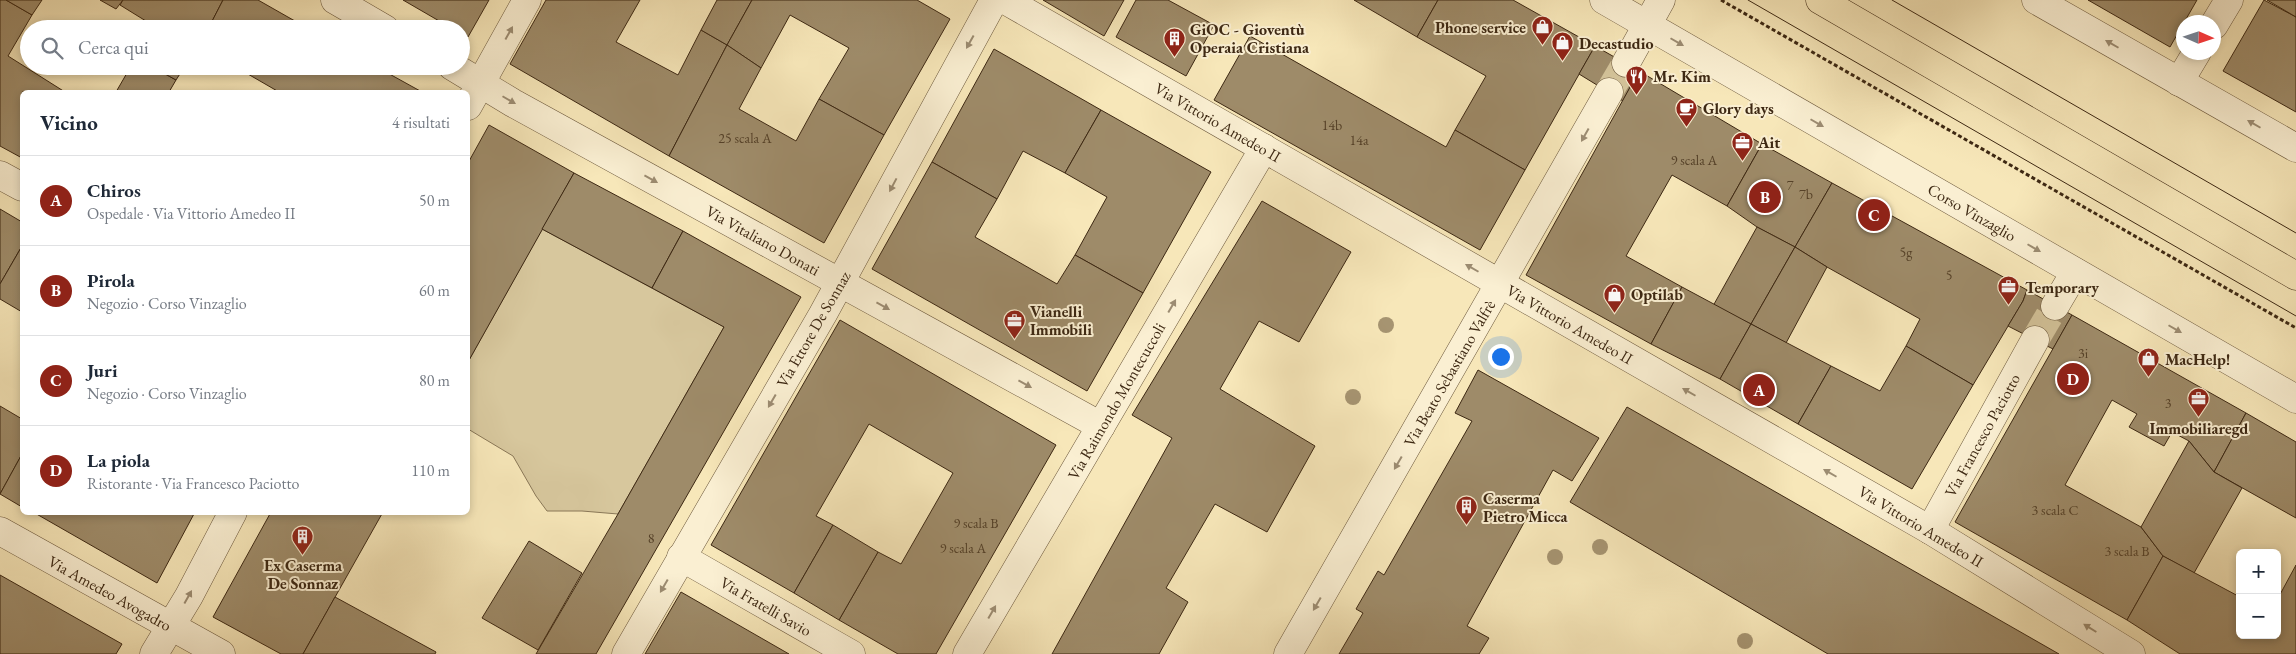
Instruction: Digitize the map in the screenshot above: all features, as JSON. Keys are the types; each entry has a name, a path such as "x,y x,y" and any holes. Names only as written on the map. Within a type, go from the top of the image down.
{"main road":[{"path":"1820,0 2296,276"}],"street":[{"path":"335,0 369,20"},
{"path":"474,95 527,0"},
{"name":"Via Ettore De Sonnaz","path":"626,654 840,282 994,0"},
{"name":"Via Vittorio Amedeo II","path":"1005,0 1930,530 2131,654"},
{"name":"Corso Vinzaglio","path":"1604,0 2296,399"},
{"path":"1626,63 1661,0"},
{"path":"2036,0 2296,148"},
{"path":"2220,15 2229,0"},
{"path":"2179,82 2192,60"},
{"name":"Via Vitaliano Donati","path":"459,75 474,95 840,282 1101,426"},
{"name":"Via Beato Sebastiano Valfrè","path":"1288,654 1609,92"},
{"name":"Via Raimondo Montecuccoli","path":"967,654 1264,148"},
{"path":"0,175 20,186"},
{"path":"2055,306 2075,272"},
{"name":"Via Francesco Paciotto","path":"1930,530 2035,340"},
{"path":"154,654 171,627 231,515"},
{"name":"Via Amedeo Avogadro","path":"0,530 221,654"},
{"name":"Via Fratelli Savio","path":"681,557 851,654"}],"path":[{"path":"1721,0 2296,328"}],"shaded area":[{"path":"542,229 724,327 618,514 547,511 513,456 470,430 470,358"}],"building":[{"path":"0,0 6,0 32,15 29,20 20,20 20,36 8,56 20,64 20,75 38,75 62,90 20,90 20,157 0,146"},
{"path":"6,0 42,0 32,15"},
{"path":"100,0 123,0 116,9"},
{"path":"123,0 223,0 213,20 144,20 120,5"},
{"path":"223,0 258,0 293,20 213,20"},
{"path":"403,0 489,0 470,33 470,20 437,20"},
{"path":"546,0 640,0 616,42 678,75 701,30 727,45 669,156 510,64"},
{"path":"717,0 752,0 727,45 701,30"},
{"path":"752,0 917,0 950,19 884,135 819,99 849,48 790,15 761,68 727,45"},
{"path":"1043,0 1124,0 1104,36"},
{"name":"GiOC - Gioventù Operaia Cristiana","path":"1136,0 1168,0 1214,25 1186,76 1116,37"},
{"path":"1354,0 1438,0 1417,37"},
{"path":"1438,0 1513,0 1595,46 1525,170 1455,130 1486,76 1417,37"},
{"path":"2088,0 2197,0 2188,15 2176,15 2176,37 2170,47"},
{"path":"2264,0 2296,17 2296,112 2223,71"},
{"path":"2267,0 2296,0 2296,17"},
{"path":"1250,36 1446,147 1455,130 1525,170 1480,250 1214,100"},
{"path":"727,45 761,68 739,109 796,141 819,99 884,135 824,243 669,156"},
{"path":"1595,46 1639,71 1623,101 1579,74"},
{"path":"994,49 1101,110 1065,173 1023,151 997,199 932,162"},
{"path":"1639,71 1762,144 1727,206 1672,175 1626,256 1682,287 1651,344 1526,275"},
{"path":"126,75 167,75 176,80 170,90 117,90"},
{"path":"167,75 179,75 176,80"},
{"path":"250,75 391,75 418,90 276,90"},
{"path":"1101,110 1211,172 1143,293 1075,255 1107,197 1065,173"},
{"path":"489,125 574,173 470,358 470,159"},
{"path":"1762,144 1832,183 1795,247 1757,227 1727,206"},
{"path":"932,162 997,199 975,237 1057,284 1075,255 1143,293 1087,391 872,269"},
{"path":"574,173 683,231 652,288 542,229"},
{"path":"1832,183 2027,290 2023,301 1973,385 1906,346 1920,319 1795,247"},
{"path":"1262,201 1351,252 1299,342 1259,321 1220,389 1315,446 1267,532 1215,504 1166,588 1188,602 1159,654 1052,654 1172,438 1132,415"},
{"path":"0,209 20,221 20,249 0,284"},
{"path":"1757,227 1795,247 1751,324 1713,306"},
{"path":"683,231 801,297 596,654 536,654 724,327 652,288"},
{"path":"1795,247 1827,267 1786,343 1751,324"},
{"path":"20,249 20,311 0,299 0,284"},
{"path":"1682,287 1751,324 1720,379 1651,344"},
{"path":"2027,290 2072,315 2053,349 2008,326 2023,301"},
{"path":"2072,315 2246,413 2214,472 2189,441 2172,432 2164,446 2129,427 2137,414 2112,400 2065,485 2141,527 2163,556 2127,620 1955,522"},
{"path":"840,320 1056,445 936,654 898,654 839,620 878,552 901,564 953,473 869,424 816,516 833,525 794,593 711,545"},
{"path":"1751,324 1831,366 1798,424 1720,379"},
{"path":"1906,346 1973,385 1912,489 1798,424 1831,366 1880,391"},
{"name":"Caserma Pietro Micca","path":"1478,370 1599,438 1572,481 1553,470 1467,626 1489,638 1479,654 1339,654 1363,613 1356,609 1378,571 1384,575 1472,421 1455,413"},
{"path":"0,406 20,418 20,458 0,494"},
{"path":"1627,407 2059,654 1828,654 1570,502"},
{"path":"2246,413 2296,442 2296,518 2214,472"},
{"path":"2189,441 2214,472 2242,488 2194,573 2163,556 2141,527"},
{"path":"20,458 20,506 0,494"},
{"path":"38,515 193,515 157,583"},
{"name":"Ex Caserma De Sonnaz","path":"269,515 381,515 303,654 281,654 213,617"},
{"path":"833,525 878,552 839,620 794,593"},
{"path":"529,541 582,573 538,650 482,618"},
{"path":"2163,556 2236,595 2236,639 2281,639 2281,593 2296,565 2296,654 2180,654 2127,620"},
{"path":"0,575 122,644 116,654 0,654"},
{"path":"681,592 789,654 645,654"},
{"path":"335,597 436,652 435,654 303,654"}],"tunnel":[{"path":"1609,92 1626,63"},
{"path":"2035,340 2055,306"}],"tram line":[{"path":"1748,0 2296,316"},
{"path":"1892,0 2296,233"}],"place":[{"name":"Phone service","path":"1542,46"},
{"name":"GiOC - Gioventù Operaia Cristiana","path":"1174,57"},
{"name":"Decastudio","path":"1563,62"},
{"name":"Mr. Kim","path":"1637,95"},
{"name":"Glory days","path":"1687,127"},
{"name":"Ait","path":"1742,161"},
{"name":"Pirola","path":"1765,197"},
{"name":"Juri","path":"1874,215"},
{"name":"Temporary","path":"2009,306"},
{"name":"Optilab","path":"1615,313"},
{"name":"Vianelli Immobili","path":"1014,339"},
{"name":"MacHelp!","path":"2149,378"},
{"name":"La piola","path":"2073,379"},
{"name":"Chiros","path":"1759,390"},
{"name":"Immobiliaregd","path":"2199,418"},
{"name":"Caserma Pietro Micca","path":"1467,526"},
{"name":"Ex Caserma De Sonnaz","path":"303,555"}]}
